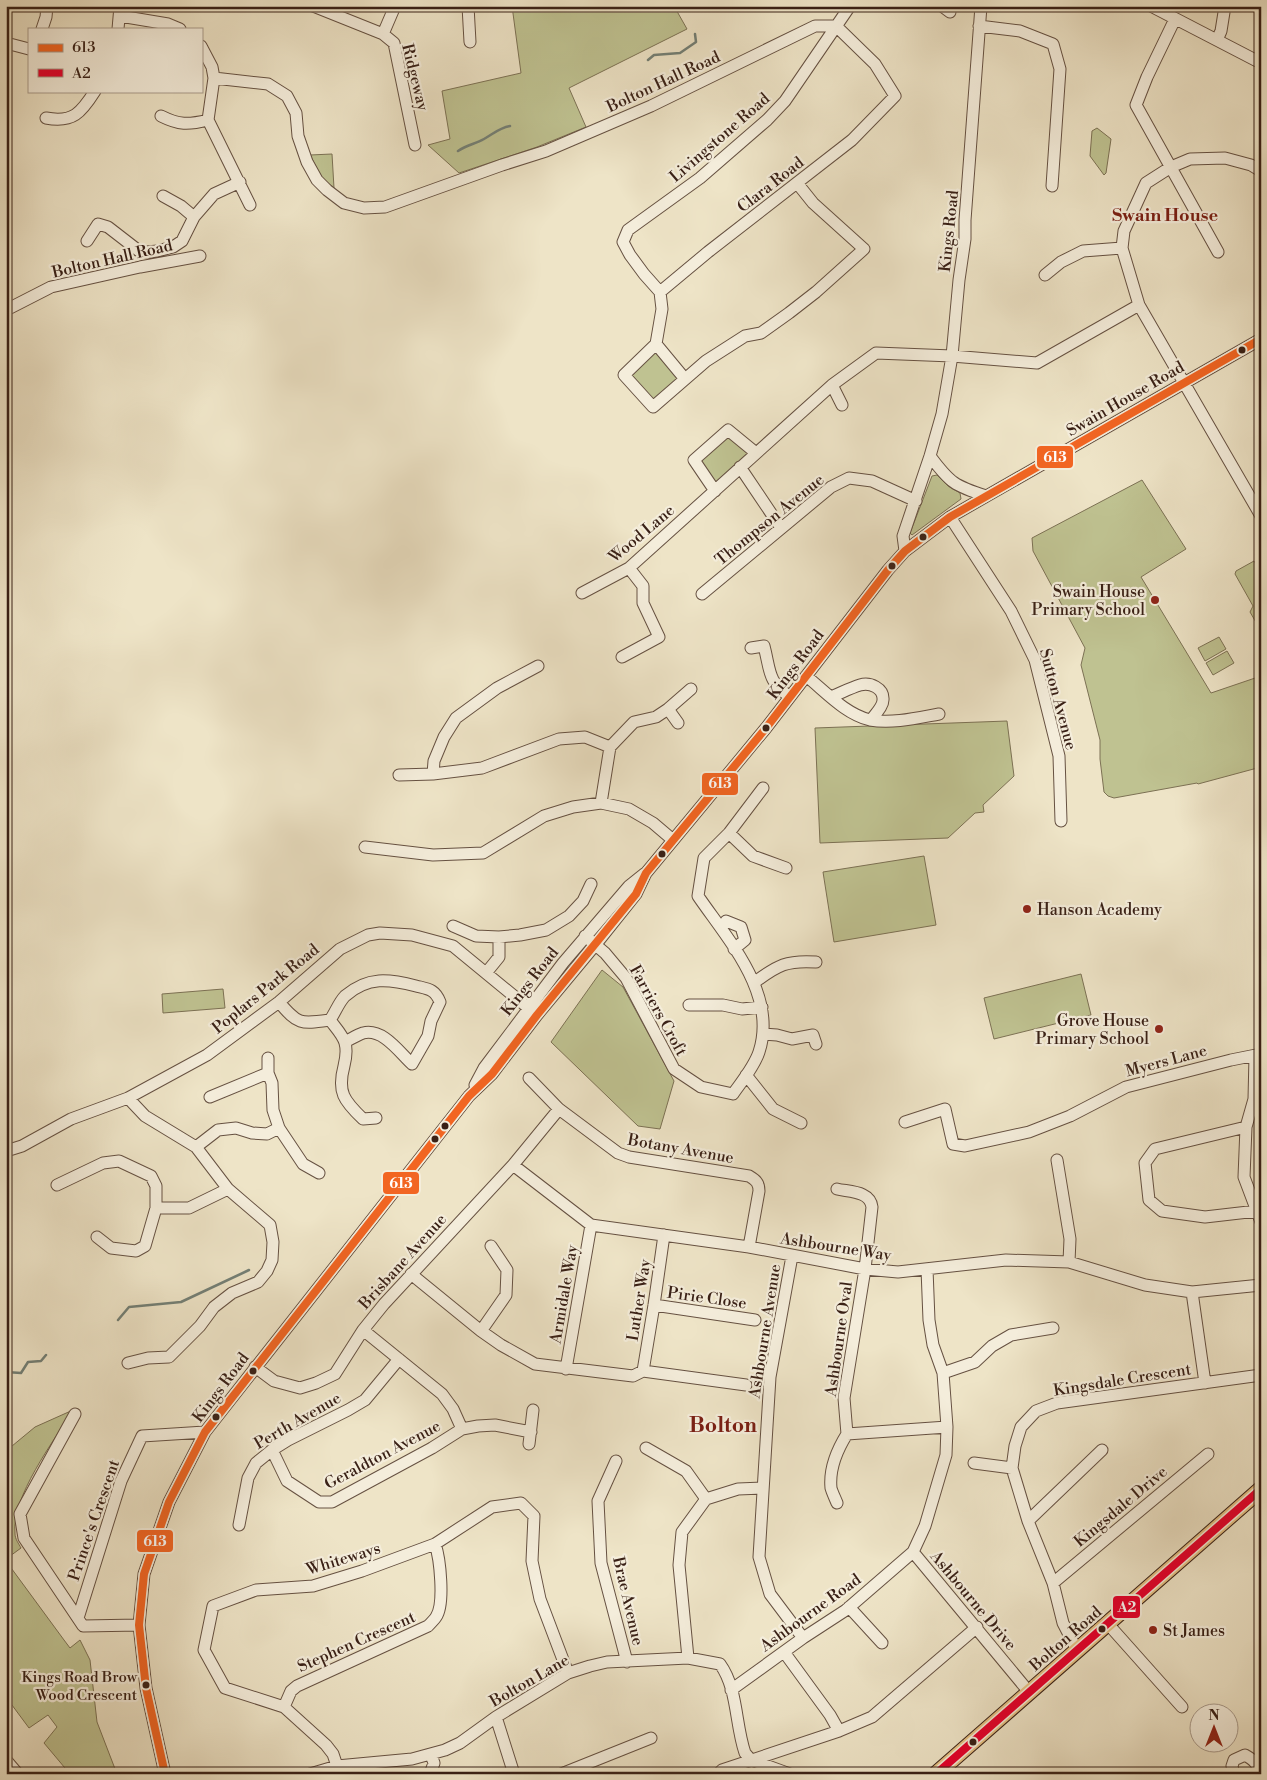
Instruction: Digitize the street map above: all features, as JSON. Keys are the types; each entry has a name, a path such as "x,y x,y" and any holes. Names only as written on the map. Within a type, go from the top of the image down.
{"main road":[{"name":"Bolton Road","path":"936,1774 1261,1489"}],"street":[{"path":"42,28 47,6"},
{"name":"Ridgeway","path":"313,6 333,10 383,34 394,43 415,145"},
{"path":"383,34 395,6"},
{"path":"468,6 470,42"},
{"name":"Livingstone Road","path":"660,292 644,274 623,242 628,230 700,178 767,120 785,101 850,6"},
{"name":"Kings Road","path":"166,1774 146,1688 140,1625 144,1574 169,1502 204,1432 469,1096 492,1074 532,1011 586,936 629,886 646,872 745,754 905,551 903,536 916,501 942,414 952,356 959,280 966,240 965,220 971,160 981,6"},
{"path":"1151,6 1261,63"},
{"path":"1217,40 1221,31 1225,6"},
{"path":"118,28 120,11 178,28"},
{"path":"1175,18 1147,76 1136,105 1218,252"},
{"name":"Bolton Hall Road","path":"214,78 268,84 287,96 296,112 298,136 307,162 317,180 344,203 364,208 385,207 546,151 652,106 815,26 836,26"},
{"name":"Clara Road","path":"660,292 708,252 852,140 895,96 875,64 836,26"},
{"path":"979,26 1020,31 1053,44 1060,69 1052,186"},
{"path":"6,43 28,49"},
{"path":"202,48 212,67 214,78 208,120 250,205"},
{"path":"46,118 61,121 75,116 94,92"},
{"path":"161,116 174,122 190,125 208,120"},
{"path":"1261,171 1251,165 1225,158 1190,159 1171,167 1146,183 1124,231 1122,248 1139,305 1261,516"},
{"path":"87,241 98,224 108,227 139,250 157,252 174,246 182,241 194,217 214,194 240,182"},
{"path":"660,292 662,309 656,344 624,375 653,407 730,344 745,336 762,333 789,313 816,292 864,249 813,203 797,183"},
{"path":"164,196 181,206 194,217"},
{"path":"1045,275 1061,262 1083,251 1122,248"},
{"name":"Bolton Hall Road","path":"6,310 51,287 200,256"},
{"name":"Wood Lane","path":"582,593 629,568 832,385 876,353 952,356 1037,363 1139,305"},
{"name":"Swain House Road","path":"905,551 950,517 1261,339"},
{"path":"656,344 685,379"},
{"path":"832,385 842,405"},
{"path":"715,491 694,460 728,430 756,453"},
{"path":"930,456 945,476 960,487 986,496"},
{"path":"740,467 782,528"},
{"name":"Thompson Avenue","path":"702,594 831,487 849,478 872,481 916,501"},
{"name":"Sutton Avenue","path":"950,517 1011,611 1035,660 1059,756 1061,821"},
{"path":"622,656 659,636 643,603 643,586 629,568"},
{"path":"751,648 764,646 772,681 790,697"},
{"path":"433,774 434,761 444,737 456,718 498,688 538,666"},
{"path":"806,676 831,697 859,716 871,720 903,720 939,714"},
{"path":"831,697 862,684 873,685 880,691 883,700 881,707 871,720"},
{"path":"602,803 610,747 634,722 656,717 691,689"},
{"path":"668,709 678,723"},
{"path":"399,775 433,774 482,768 559,739 585,737 610,747"},
{"name":"Farriers Croft","path":"596,944 626,978 674,1069 701,1087 733,1094 759,1052 763,1034 762,1007 755,982 698,896 704,858 729,834 763,788"},
{"path":"366,847 432,855 483,853 544,816 573,807 602,803 628,809 653,824 673,840"},
{"path":"729,834 753,856 786,868"},
{"name":"Kings Road","path":"532,1011 596,944 636,894 646,872"},
{"path":"453,926 476,936 499,937 546,930 569,916 583,901 591,884"},
{"path":"726,921 742,927 745,940 734,949"},
{"name":"Poplars Park Road","path":"6,1151 22,1146 71,1119 128,1098 207,1055 279,1002 340,949 368,935 380,933 412,935 453,946 532,1011"},
{"path":"586,936 596,944"},
{"path":"486,973 499,957 499,937"},
{"path":"755,982 772,969 796,961 816,962"},
{"path":"330,1020 344,997 373,981 394,980 431,990 437,995 440,1002 431,1022 428,1036 412,1064 386,1039 376,1033 361,1034 345,1042"},
{"path":"279,1002 292,1017 301,1021 310,1023 330,1020"},
{"path":"689,1005 723,1005 742,1009 762,1007"},
{"path":"330,1020 345,1042 346,1057 340,1080 342,1095 364,1122 376,1118"},
{"path":"763,1034 792,1039 813,1035 816,1044"},
{"path":"1246,1127 1155,1149 1145,1163 1149,1200 1162,1211 1205,1217 1259,1216 1244,1177 1246,1127 1254,1099 1258,1055"},
{"name":"Myers Lane","path":"905,1122 945,1109 953,1144 965,1146 1030,1132 1070,1116 1126,1087 1230,1060 1258,1055"},
{"path":"268,1058 268,1073 272,1083 272,1110 279,1128 303,1164 319,1173"},
{"path":"210,1097 268,1073"},
{"path":"746,1075 773,1109 796,1117"},
{"name":"Botany Avenue","path":"529,1078 559,1109 618,1154 753,1178 758,1184 759,1191 749,1247"},
{"path":"128,1098 145,1116 196,1147 228,1189 270,1225 273,1242 272,1260 267,1271 258,1282 232,1293 214,1307 200,1326 168,1357 148,1358 128,1363"},
{"name":"Brisbane Avenue","path":"255,1367 274,1381 300,1388 335,1374 363,1330 411,1274 512,1165 559,1109"},
{"path":"196,1147 218,1130 236,1128 252,1133 267,1134 279,1128"},
{"path":"1057,1160 1070,1239 1069,1262"},
{"path":"58,1185 103,1163 119,1161 150,1176 156,1186 156,1208 145,1246 136,1251 110,1248 98,1237"},
{"name":"Ashbourne Way","path":"512,1165 591,1224 749,1247 865,1269 898,1272 1006,1260 1069,1262 1145,1285 1192,1292 1261,1286"},
{"path":"156,1208 189,1208 228,1189"},
{"name":"Ashbourne Oval","path":"837,1189 865,1195 871,1202 865,1269 844,1398 847,1434"},
{"name":"Armidale Way","path":"566,1369 591,1224"},
{"name":"Luther Way","path":"643,1371 664,1235"},
{"path":"481,1331 506,1295 507,1270 492,1246"},
{"name":"Ashbourne Avenue","path":"792,1256 770,1377 759,1557 770,1594 802,1638"},
{"name":"Ashbourne Road","path":"732,1690 802,1638 849,1607 913,1552 924,1526 946,1455 947,1427 943,1373 933,1345 929,1320 927,1269"},
{"path":"411,1274 481,1331 501,1345 535,1364 632,1376 643,1371 746,1385"},
{"path":"1192,1292 1205,1383"},
{"name":"Pirie Close","path":"654,1305 756,1320"},
{"path":"943,1373 975,1362 992,1346 1010,1335 1053,1328"},
{"path":"363,1330 442,1394 453,1409 462,1429"},
{"name":"Perth Avenue","path":"238,1525 248,1478 256,1463 272,1450 365,1400 399,1359"},
{"name":"Kingsdale Crescent","path":"1077,1650 1063,1623 1053,1583 1028,1521 1012,1468 1015,1446 1021,1427 1036,1411 1057,1403 1261,1375"},
{"path":"529,1444 533,1410"},
{"path":"75,1414 20,1514 24,1538 83,1626 140,1625"},
{"name":"Geraldton Avenue","path":"272,1450 287,1481 319,1502 332,1502 432,1448 462,1429 495,1425 531,1432"},
{"path":"837,1503 831,1488 832,1467 838,1449 847,1434 947,1427"},
{"name":"Prince's Crescent","path":"78,1618 121,1482 142,1436 204,1432"},
{"path":"646,1448 686,1471 706,1499"},
{"path":"1028,1521 1102,1450"},
{"name":"Kingsdale Drive","path":"1053,1583 1208,1454"},
{"name":"Brae Avenue","path":"616,1462 598,1501 601,1563 626,1662"},
{"path":"974,1463 1012,1468"},
{"path":"688,1658 679,1565 682,1532 706,1499 738,1489 763,1488"},
{"name":"Whiteways","path":"337,1766 333,1754 326,1745 284,1707 225,1688 204,1650 213,1606 256,1590 313,1586 362,1571 435,1544 492,1507 521,1503 534,1516 532,1561 540,1599 568,1673"},
{"name":"Stephen Crescent","path":"284,1707 292,1691 297,1686 428,1626 437,1616 441,1600 438,1553 435,1544"},
{"name":"Ashbourne Drive","path":"913,1552 1029,1692"},
{"path":"849,1607 882,1643"},
{"path":"1108,1624 1182,1707"},
{"path":"718,1774 722,1770 746,1766 840,1732 872,1717 976,1627"},
{"path":"784,1652 830,1715 840,1732"},
{"name":"Bolton Lane","path":"310,1774 337,1766 400,1761 431,1755 460,1743 496,1717 568,1673 590,1666 607,1662 688,1658 720,1664 726,1673 732,1690 746,1766"},
{"path":"496,1717 514,1774"},
{"path":"561,1774 589,1769 651,1738"},
{"name":"Kings Road","path":"161,1755 171,1774"},
{"path":"430,1774 434,1763 431,1755"},
{"path":"1234,1774 1232,1766 1234,1760 1245,1755 1259,1767 1260,1774"},
{"path":"6,1760 18,1774"},
{"path":"746,1766 790,1774"}],"green space":[{"path":"512,6 674,6 687,29 569,88 586,127 537,147 459,173 428,145 450,139 442,91 521,73"},
{"path":"1097,128 1111,139 1106,173 1104,175 1090,156 1092,131"},
{"path":"332,154 334,188 322,178 310,155"},
{"path":"655,348 681,379 653,404 628,375"},
{"path":"728,434 752,454 716,486 698,461"},
{"path":"937,475 948,486 960,493 961,499 912,535 910,533 932,476"},
{"name":"Swain House Primary School","path":"1142,480 1186,549 1141,577 1211,693 1261,676 1261,767 1198,784 1114,798 1104,792 1100,740 1081,665 1085,648 1033,551 1032,538"},
{"path":"1254,561 1261,573 1261,631 1250,612 1253,606 1235,574 1236,571"},
{"path":"1219,637 1226,649 1205,661 1198,648"},
{"path":"1227,651 1234,663 1213,675 1206,663"},
{"path":"1007,721 1014,776 983,805 984,812 975,813 948,838 820,843 815,728"},
{"path":"924,856 936,925 834,942 823,872"},
{"path":"602,970 623,987 674,1081 660,1129 638,1126 551,1042"},
{"path":"1081,974 1091,1015 994,1039 984,998"},
{"path":"223,989 225,1008 163,1013 162,994"},
{"path":"73,1410 45,1453 27,1487 16,1519 15,1536 21,1548 6,1559 6,1451 35,1427"},
{"path":"6,1561 70,1648 80,1640 90,1660 97,1722 117,1774 70,1774 44,1743 57,1727 48,1715 29,1728 6,1697"}],"waterway":[{"path":"648,60 654,55 680,53 696,42 695,34"},
{"path":"458,151 510,126"},
{"path":"118,1320 129,1307 181,1302 249,1270"},
{"path":"6,1372 21,1373 28,1362 41,1361 46,1355"}],"transit line":[{"name":"613","path":"165,1774 146,1688 139,1625 144,1574 169,1502 205,1432 469,1096 492,1074 537,1015 636,894 646,873 766,728 888,570 905,551 950,517 1261,339"},
{"name":"A2","path":"936,1774 1261,1489"}],"place":[{"name":"Swain House Primary School","path":"1155,600"},
{"name":"Hanson Academy","path":"1027,909"},
{"name":"Grove House Primary School","path":"1159,1029"},
{"name":"St James","path":"1153,1630"},
{"name":"Kings Road Brow Wood Crescent","path":"146,1685"}],"district":[{"name":"Swain House","path":"1165,215"},
{"name":"Bolton","path":"723,1425"}]}
